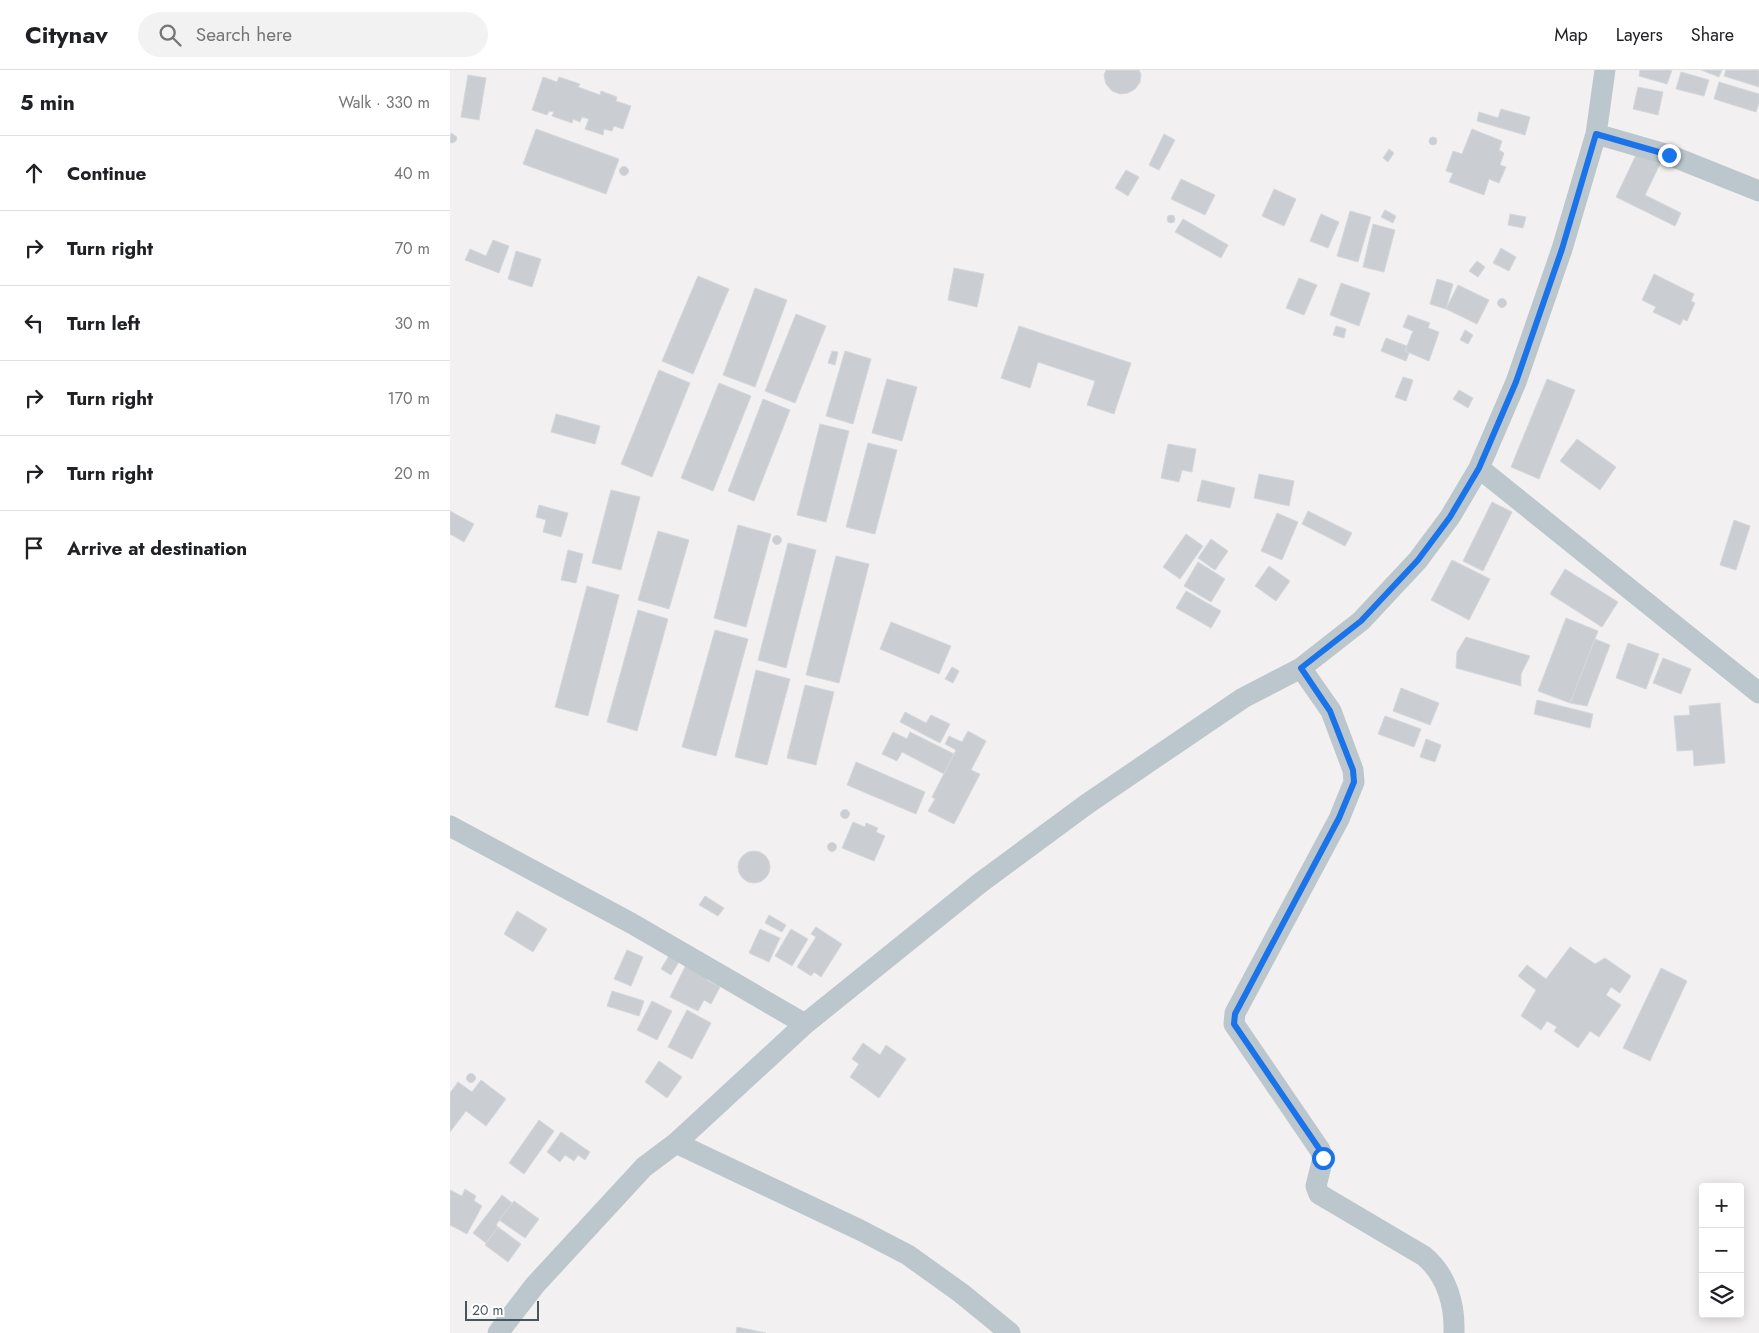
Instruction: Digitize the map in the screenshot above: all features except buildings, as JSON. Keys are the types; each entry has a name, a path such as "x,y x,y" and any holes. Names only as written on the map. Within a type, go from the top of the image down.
{"street":[{"path":"498,1333 535,1285 644,1167 676,1143 805,1024 980,883 1087,804 1243,698 1301,668 1361,621 1418,560 1450,517 1479,468 1522,365 1562,249 1596,134 1605,70"},
{"path":"1596,134 1669,155 1759,191"},
{"path":"1479,468 1759,692"},
{"path":"1301,668 1330,711 1353,770 1354,782 1339,818 1235,1014 1234,1024 1320,1150 1323,1158 1316,1190 1319,1194 1424,1256 1433,1264 1446,1286 1454,1323 1454,1333"},
{"path":"450,826 631,923 805,1024"},
{"path":"676,1143 860,1230 908,1255 961,1292 1010,1333"}],"route":[{"path":"1323,1158 1320,1150 1234,1024 1235,1014 1339,818 1354,782 1353,770 1330,711 1301,668 1361,621 1418,560 1450,517 1479,468 1516,382 1562,249 1596,134 1669,155"}]}
